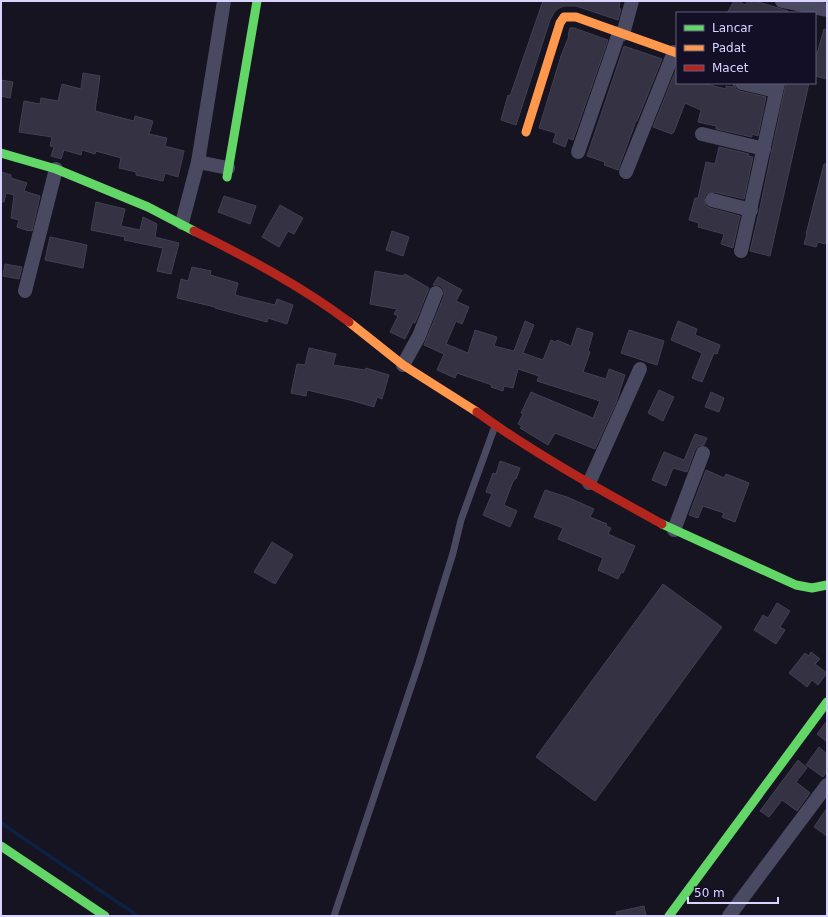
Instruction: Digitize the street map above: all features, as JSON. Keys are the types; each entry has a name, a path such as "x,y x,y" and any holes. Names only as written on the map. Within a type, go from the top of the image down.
{"street":[{"path":"182,223 198,162 224,1"},
{"path":"198,162 228,172 257,1"},
{"path":"578,152 632,1"},
{"path":"782,1 810,10 827,10"},
{"path":"526,132 560,23 564,17 576,17 675,53 626,172"},
{"path":"741,251 777,87 751,84"},
{"path":"702,134 764,149"},
{"path":"1,153 56,170 148,207 182,223 242,255 329,306 403,365 467,405 496,426 589,483 674,530 796,585 812,588 827,585"},
{"path":"25,291 56,170"},
{"path":"712,200 751,210"},
{"path":"403,365 419,336 436,293"},
{"path":"589,483 640,369"},
{"path":"674,530 703,452"},
{"path":"669,916 827,702"},
{"path":"729,916 827,785"},
{"path":"1,846 105,916"}],"lane":[{"path":"334,916 419,663 453,553 461,520 496,426"}],"building":[{"path":"543,1 620,1 619,8 621,9 618,20 576,6 564,6 555,11 550,20 516,125 501,120 508,95 510,96"},
{"path":"734,1 738,1 745,5 748,1 755,1 788,11 788,12 728,12"},
{"path":"570,28 574,28 608,40 573,140 568,138 565,147 553,142 556,133 539,128 561,56 569,36"},
{"path":"824,29 827,30 827,79 816,76 817,54"},
{"path":"624,46 662,59 636,121 618,170 604,165 605,162 587,156"},
{"path":"676,70 676,84 706,84 726,89 726,86 733,87 734,84 736,89 740,91 766,97 758,136 752,134 752,137 716,129 716,126 698,122 701,110 685,103 672,134 653,127"},
{"path":"83,73 100,76 95,111 134,121 135,116 153,121 149,134 167,138 165,146 184,151 178,177 165,173 163,181 136,175 136,172 119,168 121,158 96,151 95,154 82,150 81,155 64,150 61,159 51,156 54,147 50,146 52,137 19,132 24,101 40,104 41,98 58,101 62,84 81,89"},
{"path":"1,80 13,82 10,98 1,96"},
{"path":"786,84 809,84 770,256 750,251"},
{"path":"719,147 749,154 748,156 753,157 744,199 714,192 706,194 704,198 706,206 710,208 740,216 733,248 721,244 724,234 698,227 699,223 689,220 695,198 698,198 706,162 715,164"},
{"path":"824,164 827,164 827,238 825,244 818,242 816,247 804,244"},
{"path":"1,172 11,175 11,178 27,183 24,191 40,196 32,231 17,227 19,220 11,218 14,195 6,193 4,202 1,202"},
{"path":"224,196 256,206 250,224 218,212"},
{"path":"96,202 125,209 121,226 140,230 143,217 157,224 155,237 179,243 171,274 157,271 163,248 124,240 125,237 91,230"},
{"path":"280,205 303,218 294,234 288,231 279,247 262,237"},
{"path":"392,231 409,237 403,256 386,250"},
{"path":"50,237 87,245 83,268 45,260"},
{"path":"5,264 22,267 19,279 3,276"},
{"path":"192,267 211,271 210,275 238,283 235,295 275,305 277,299 293,305 287,324 268,318 267,322 177,298 181,279 188,281"},
{"path":"375,271 403,276 405,274 429,288 415,323 413,322 405,339 390,332 398,316 394,314 397,309 370,304"},
{"path":"438,277 462,290 456,301 469,307 462,324 456,321 446,344 468,353 475,330 497,337 494,346 514,351 525,321 534,325 523,353 543,360 551,340 556,342 557,340 571,346 577,328 593,333 588,351 590,352 583,372 606,379 609,369 625,375 616,403 595,449 555,433 548,445 520,428 522,426 518,424 523,414 521,413 531,392 593,418 600,401 537,381 539,376 518,369 513,388 504,386 503,391 491,387 492,385 457,373 455,378 437,370 444,354 424,345 444,296 442,287 439,285 433,285"},
{"path":"678,321 697,329 695,335 720,345 717,354 714,353 702,382 692,378 702,353 671,340"},
{"path":"629,330 664,341 657,365 621,353"},
{"path":"309,348 336,354 333,365 365,370 366,368 389,375 382,399 377,397 374,407 307,390 306,396 291,393 297,364 305,365"},
{"path":"659,390 674,397 663,421 648,413"},
{"path":"711,392 724,398 719,412 705,407"},
{"path":"695,434 707,438 704,445 698,446 695,450 687,472 673,468 666,486 652,480 664,452 684,460"},
{"path":"500,461 520,468 504,505 517,511 510,527 483,515 492,494 486,492 493,473 496,474"},
{"path":"706,470 724,478 726,474 749,483 735,522 722,517 724,513 703,506 698,518 689,515"},
{"path":"545,490 567,497 594,509 590,517 607,524 606,526 611,528 608,534 635,546 623,573 621,572 618,579 598,570 603,558 558,539 563,528 534,517"},
{"path":"272,542 293,555 275,584 254,572"},
{"path":"663,584 722,627 595,801 536,757"},
{"path":"777,603 790,611 780,627 785,630 776,644 754,630 763,615 768,618"},
{"path":"811,652 820,659 815,664 827,673 818,685 812,680 807,687 789,673 805,653 809,656"},
{"path":"827,721 827,742 817,734"},
{"path":"819,747 827,754 827,771 823,777 806,765"},
{"path":"798,760 807,768 796,782 810,793 797,811 782,800 769,817 760,811"},
{"path":"827,808 827,836 814,827"},
{"path":"644,906 646,916 617,916 616,912"}],"waterway":[{"path":"1,823 138,916"}],"traffic: fast":[{"path":"227,177 257,1"},
{"path":"1,153 56,169 148,207 194,231"},
{"path":"662,524 796,585 812,588 827,585"},
{"path":"669,916 827,702"},
{"path":"1,846 105,916"}],"traffic: slow":[{"path":"526,132 560,23 564,17 576,17 676,53"},
{"path":"349,322 403,365 477,412"}],"traffic: jam":[{"path":"194,231 254,262 313,297 349,322"},
{"path":"477,412 544,457 662,524"}]}
